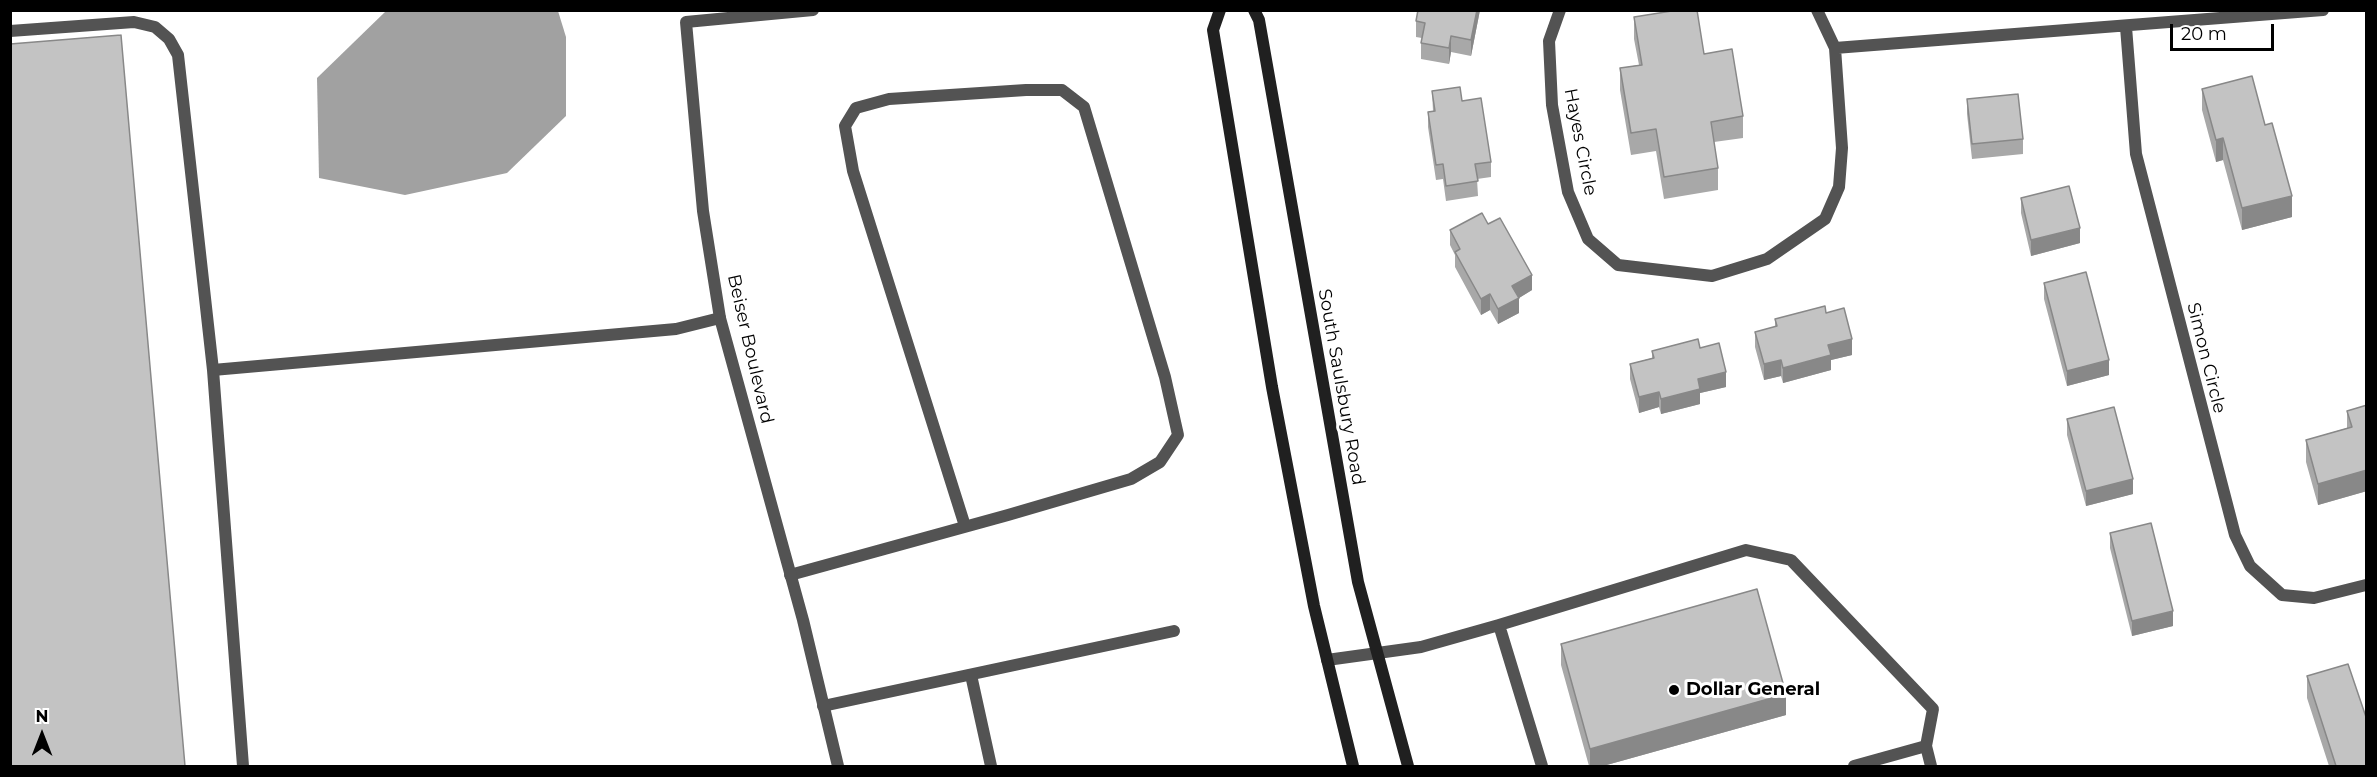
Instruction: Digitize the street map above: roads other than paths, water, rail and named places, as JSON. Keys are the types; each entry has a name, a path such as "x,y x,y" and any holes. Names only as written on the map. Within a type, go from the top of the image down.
{"main road":[{"path":"1220,10 1213,30 1272,387 1314,606 1353,766"},
{"name":"South Saulsbury Road","path":"1254,10 1259,20 1358,582 1408,766"}],"street":[{"name":"Beiser Boulevard","path":"813,10 685,16 703,211 720,318 790,574 838,766"},
{"name":"Hayes Circle","path":"1560,10 1549,41 1552,105 1568,192 1588,239 1618,265 1712,276 1767,259 1825,219 1839,187 1842,148 1835,48 1817,10"},
{"path":"1835,48 2323,10"},
{"path":"10,31 134,22 155,27 169,39 178,55 213,370 243,766"},
{"name":"Simon Circle","path":"2126,27 2136,154 2235,535 2250,566 2282,595 2314,598 2367,585"},
{"path":"790,574 1008,515 1131,479 1160,462 1179,435 1165,377 1084,106 1062,90 1026,90 889,99 856,108 845,126 853,171 965,526"},
{"path":"213,370 676,329 720,318"},
{"path":"1327,660 1421,647 1746,550 1791,560 1933,709 1926,746 1931,766"},
{"path":"1499,625 1542,766"},
{"path":"823,706 1174,631"},
{"path":"971,675 991,766"},
{"path":"1854,766 1926,746"}],"place":[{"name":"Dollar General","path":"1674,690"}]}
